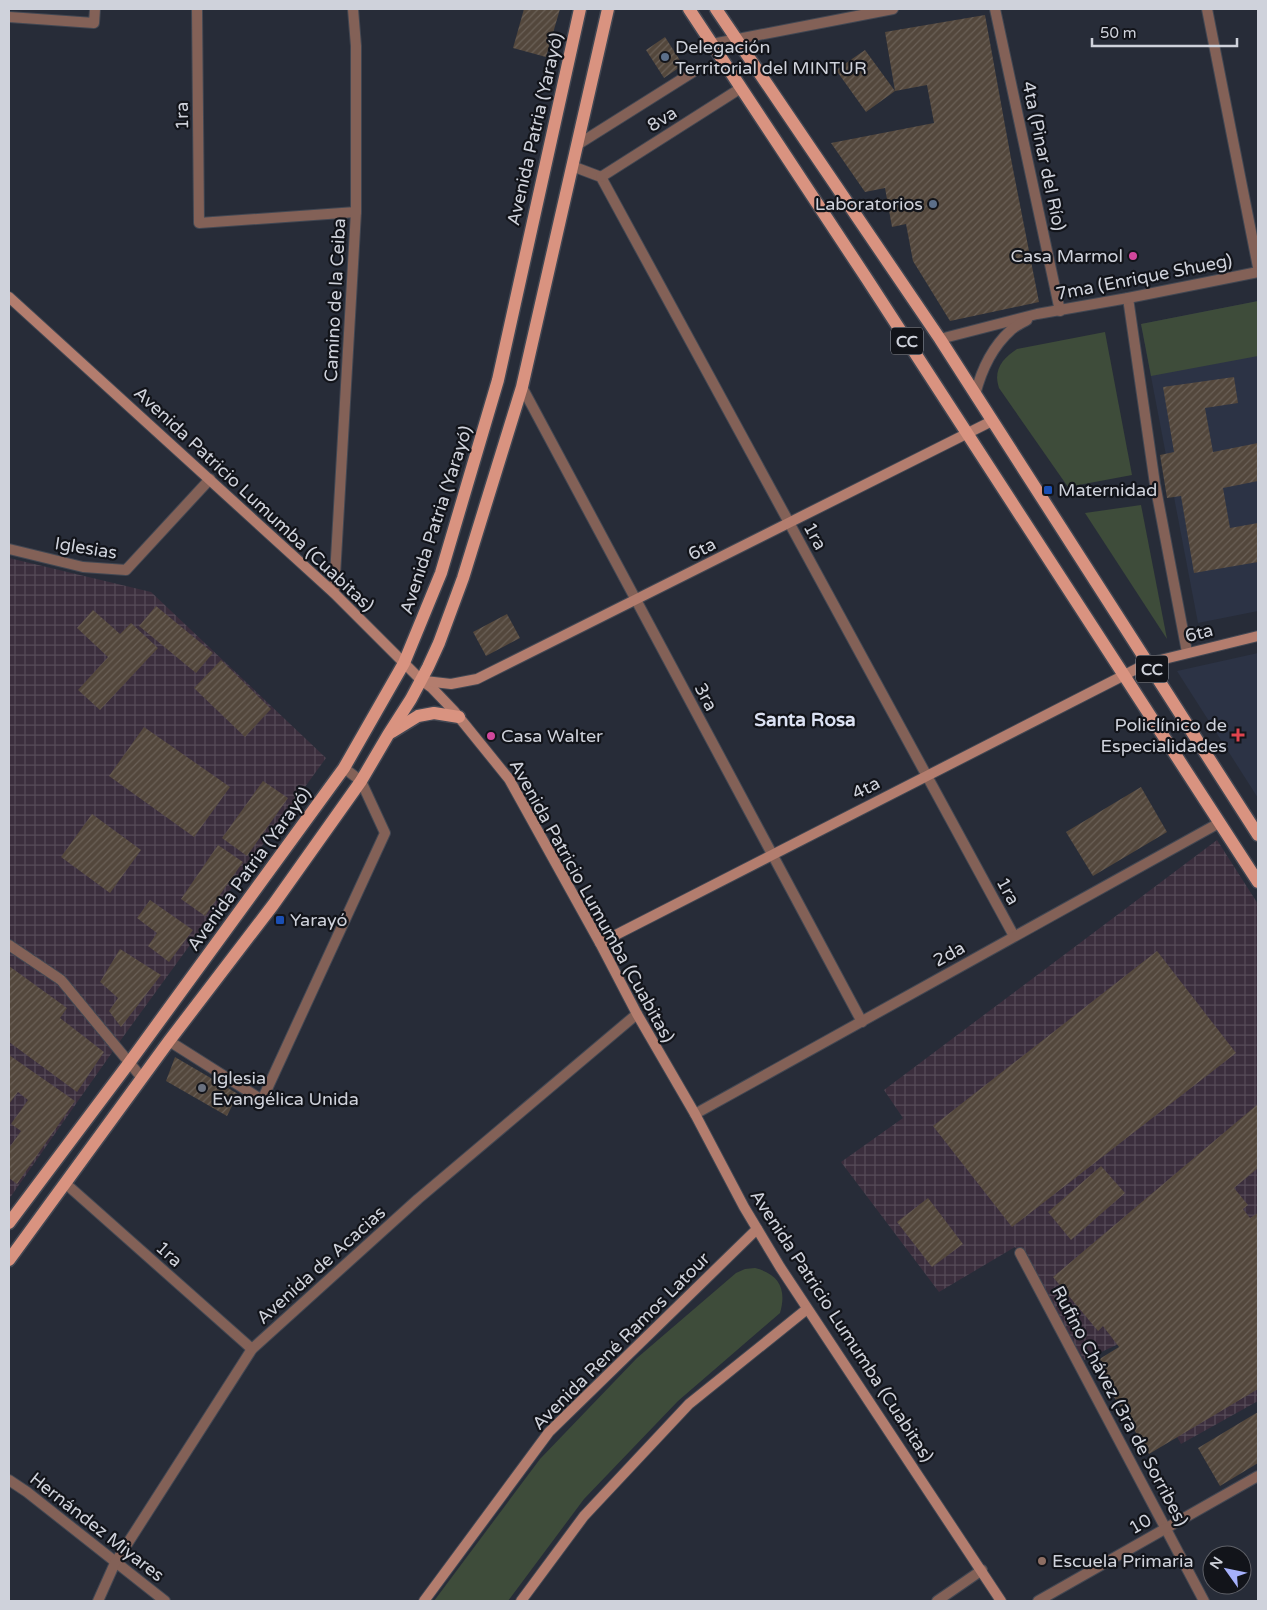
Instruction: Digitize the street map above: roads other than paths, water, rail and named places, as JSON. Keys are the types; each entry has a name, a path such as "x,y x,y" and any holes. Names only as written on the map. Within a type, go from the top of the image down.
{"main road":[{"name":"Avenida Patria (Yarayó)","path":"9,1223 129,1063 344,768 404,663 440,573 498,380 580,9"},
{"path":"9,1260 169,1041 273,905 361,781 421,680 439,644 463,578 522,387 608,9"},
{"name":"CC","path":"688,9 867,279 1258,882"},
{"name":"CC","path":"716,9 940,339 1258,835"},
{"path":"388,735 418,716 434,714 459,717"}],"street":[{"path":"9,17 94,23 95,9"},
{"name":"1ra","path":"196,9 199,223 356,212"},
{"name":"Camino de la Ceiba","path":"334,593 356,212 356,46 353,9"},
{"path":"712,44 893,9"},
{"name":"4ta (Pinar del Río)","path":"995,9 1060,311"},
{"path":"1207,9 1258,267"},
{"path":"577,145 693,72"},
{"name":"8va","path":"601,177 741,88"},
{"path":"572,166 601,177"},
{"name":"1ra","path":"601,177 1014,936"},
{"name":"7ma (Enrique Shueg)","path":"940,339 1037,314 1258,272"},
{"name":"Avenida Patricio Lumumba (Cuabitas)","path":"9,296 334,593 421,680 432,688 459,717 509,779 757,1229 807,1309 1001,1601"},
{"path":"1128,298 1156,484 1187,652"},
{"name":"7ma (Enrique Shueg)","path":"975,395 980,375 993,350 1011,330 1037,314"},
{"name":"3ra","path":"522,387 862,1022"},
{"name":"6ta","path":"421,680 451,684 477,679 992,422"},
{"name":"Iglesias","path":"9,549 83,567 126,570 210,479"},
{"name":"6ta","path":"1148,663 1258,636"},
{"name":"4ta","path":"600,943 1148,663"},
{"path":"169,1041 262,1100 385,833 361,781 344,768"},
{"name":"2da","path":"695,1114 1219,823"},
{"path":"9,946 61,980 142,1078"},
{"name":"Avenida de Acacias","path":"98,1601 115,1563 252,1350 418,1199 637,1014"},
{"name":"1ra","path":"65,1183 252,1350"},
{"name":"Avenida René Ramos Latour","path":"424,1601 548,1432 757,1229"},
{"name":"Rufino Chávez (3ra de Sorribes)","path":"1020,1254 1204,1601"},
{"path":"521,1601 584,1516 689,1404 807,1309"},
{"name":"10","path":"1038,1601 1258,1476"},
{"name":"Hernández Miyares","path":"9,1480 27,1492 165,1601"},
{"path":"938,1601 982,1570"}],"place":[{"name":"Delegación Territorial del MINTUR","path":"665,57"},
{"name":"Laboratorios","path":"933,204"},
{"name":"Casa Marmol","path":"1133,256"},
{"name":"Maternidad","path":"1048,490"},
{"name":"Policlínico de Especialidades","path":"1238,735"},
{"name":"Casa Walter","path":"491,736"},
{"name":"Yarayó","path":"280,920"},
{"name":"Iglesia Evangélica Unida","path":"202,1088"},
{"name":"Escuela Primaria","path":"1042,1561"}],"district":[{"name":"Santa Rosa","path":"805,719"}]}
